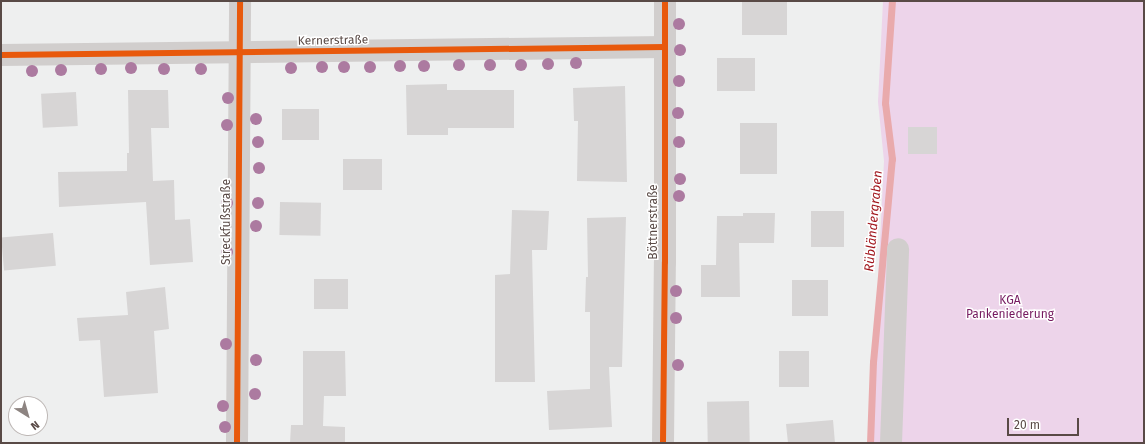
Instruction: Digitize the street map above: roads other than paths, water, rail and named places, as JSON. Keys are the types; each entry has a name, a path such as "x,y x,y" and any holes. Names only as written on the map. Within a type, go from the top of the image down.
{"street":[{"name":"Streckfußstraße","path":"237,443 240,1"},
{"name":"Böttnerstraße","path":"663,443 665,1"},
{"name":"Kernerstraße","path":"1,55 665,47"},
{"path":"891,443 898,249"}],"waterway":[{"name":"Rübländergraben","path":"870,443 873,362 892,159 885,103 892,1"}],"park label":[{"name":"KGA Pankeniederung","path":"1010,308"}]}
